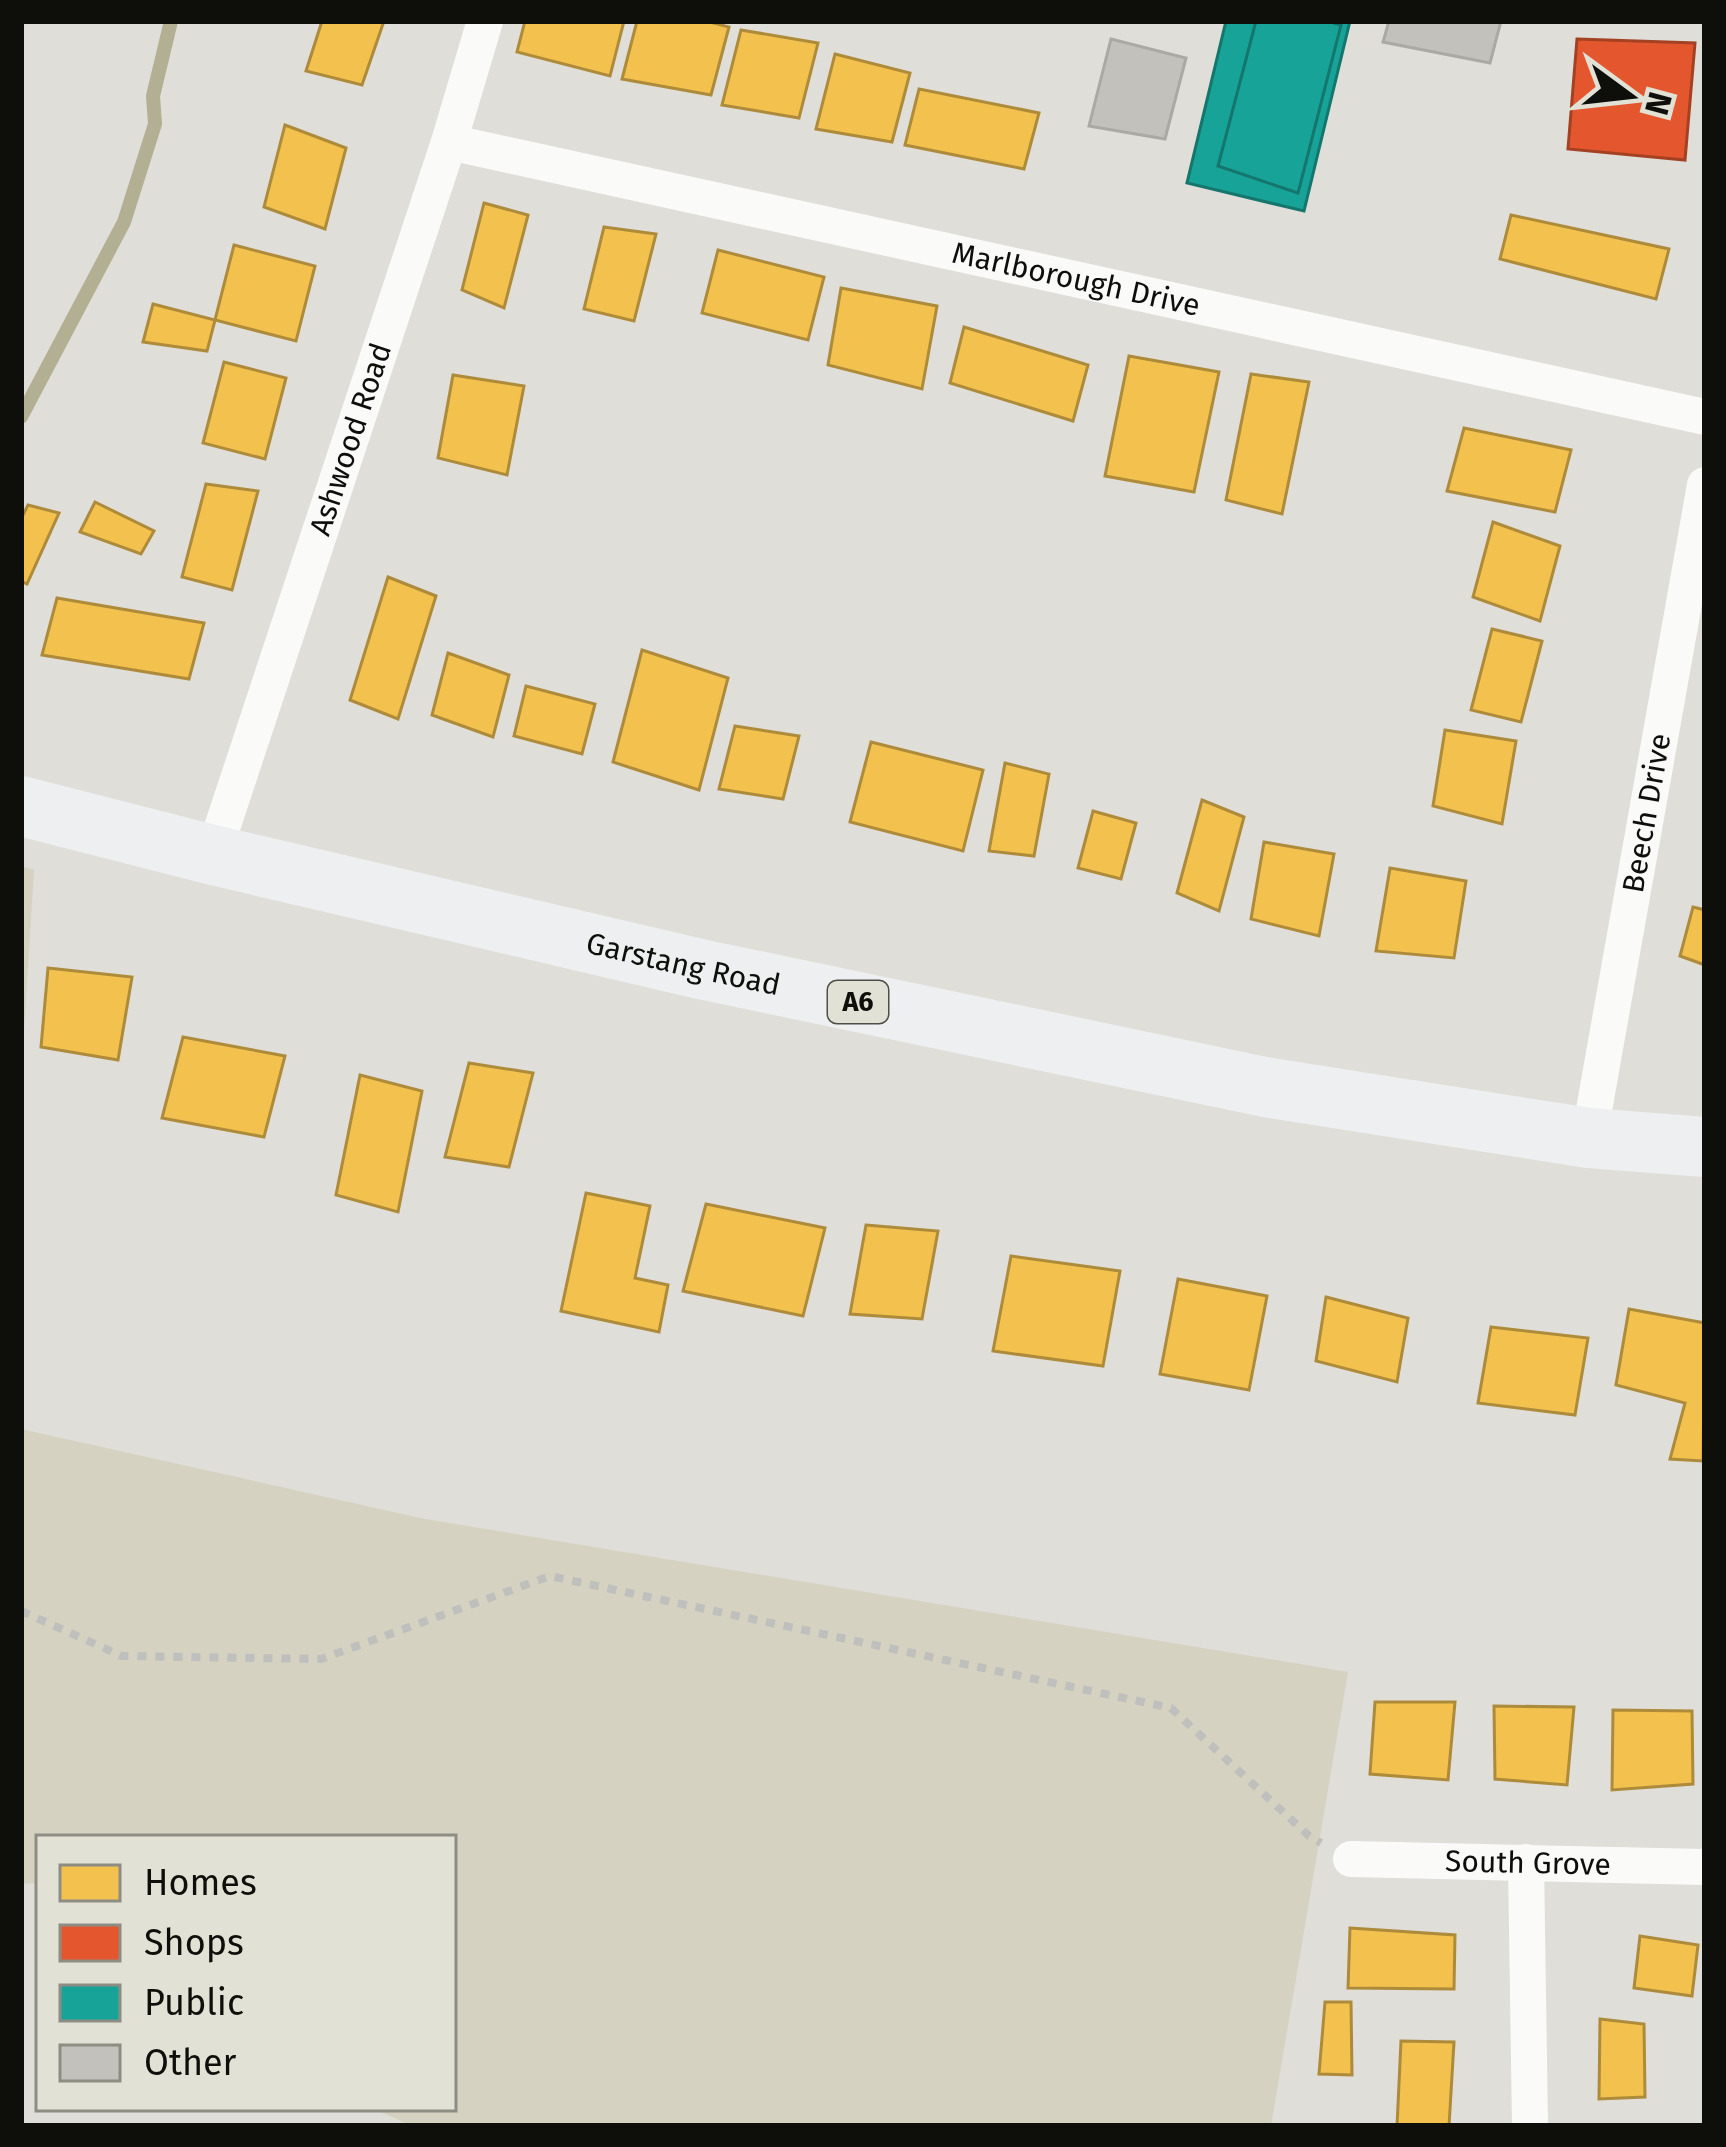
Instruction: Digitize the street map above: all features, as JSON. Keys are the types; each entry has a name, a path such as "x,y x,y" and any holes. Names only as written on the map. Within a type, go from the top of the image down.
{"highway":[{"name":"Garstang Road","path":"21,806 683,964 1265,1087 1589,1138 1705,1147"}],"street":[{"name":"Ashwood Road","path":"213,855 449,142 484,21"},
{"name":"Marlborough Drive","path":"449,142 1705,417"},
{"name":"Beech Drive","path":"1589,1138 1705,485"},
{"name":"South Grove","path":"1351,1858 1705,1867"},
{"path":"1526,1862 1530,2126"}],"path":[{"path":"21,1611 122,1656 321,1659 550,1576 1171,1708 1309,1836 1351,1858"}],"shaded area":[{"path":"21,866 34,870 21,1080"},
{"path":"21,1429 425,1519 1348,1672 1271,2126 412,2126 379,2111 456,2111 456,1835 36,1835 36,1883 21,1884"}],"building: Homes":[{"path":"322,21 384,21 362,85 306,71"},
{"path":"525,21 624,21 610,76 517,52"},
{"path":"637,21 706,21 729,27 711,95 622,79"},
{"path":"741,30 818,43 799,118 722,105"},
{"path":"835,54 910,73 892,142 816,129"},
{"path":"919,89 1039,113 1024,169 905,145"},
{"path":"285,125 346,148 325,229 264,207"},
{"path":"484,203 528,215 504,308 462,290"},
{"path":"1511,215 1669,249 1656,299 1500,259"},
{"path":"604,227 656,234 634,321 584,309"},
{"path":"234,245 315,266 296,341 215,320"},
{"path":"718,250 824,277 808,340 702,313"},
{"path":"841,288 937,306 922,389 828,365"},
{"path":"153,304 215,320 207,351 143,342"},
{"path":"964,327 1088,365 1073,421 950,383"},
{"path":"1129,356 1219,372 1194,492 1105,476"},
{"path":"224,362 286,378 265,459 203,443"},
{"path":"1251,374 1309,382 1282,514 1226,500"},
{"path":"453,375 524,386 507,475 438,458"},
{"path":"1464,428 1571,450 1555,512 1447,491"},
{"path":"206,484 258,491 232,590 182,577"},
{"path":"95,502 154,531 141,554 80,532"},
{"path":"28,505 59,513 27,584 21,581 21,519"},
{"path":"1493,522 1560,546 1540,621 1473,597"},
{"path":"388,577 436,596 398,719 350,700"},
{"path":"57,598 204,623 189,679 42,655"},
{"path":"1492,629 1542,641 1521,722 1471,710"},
{"path":"642,650 728,678 699,790 613,762"},
{"path":"448,653 509,675 493,737 432,715"},
{"path":"526,686 595,704 582,754 514,736"},
{"path":"735,726 799,736 783,799 719,789"},
{"path":"1445,730 1516,741 1502,824 1433,806"},
{"path":"871,742 983,770 963,851 850,822"},
{"path":"1005,763 1049,774 1034,856 989,851"},
{"path":"1202,800 1244,817 1219,911 1177,893"},
{"path":"1093,811 1136,823 1121,879 1078,868"},
{"path":"1264,842 1334,854 1319,936 1251,919"},
{"path":"1390,868 1466,881 1454,958 1376,951"},
{"path":"1693,907 1705,910 1705,965 1680,956"},
{"path":"48,968 132,977 118,1060 41,1047"},
{"path":"183,1037 285,1056 264,1137 162,1118"},
{"path":"469,1063 533,1073 509,1167 445,1157"},
{"path":"360,1075 422,1091 398,1212 336,1195"},
{"path":"586,1193 650,1206 635,1278 668,1285 659,1332 561,1311"},
{"path":"706,1204 825,1228 803,1316 683,1291"},
{"path":"866,1225 938,1231 922,1319 850,1314"},
{"path":"1011,1256 1120,1271 1103,1366 993,1351"},
{"path":"1178,1279 1267,1296 1249,1390 1160,1374"},
{"path":"1326,1297 1408,1318 1397,1382 1316,1361"},
{"path":"1629,1309 1705,1323 1703,1461 1670,1459 1685,1403 1616,1385"},
{"path":"1491,1327 1588,1338 1575,1415 1478,1403"},
{"path":"1375,1702 1455,1702 1448,1780 1370,1774"},
{"path":"1494,1706 1574,1707 1567,1785 1495,1779"},
{"path":"1613,1710 1692,1711 1693,1784 1612,1790"},
{"path":"1350,1928 1455,1935 1454,1989 1348,1988"},
{"path":"1640,1936 1698,1945 1692,1996 1634,1988"},
{"path":"1325,2002 1351,2002 1352,2075 1319,2074"},
{"path":"1600,2019 1644,2024 1645,2097 1599,2099"},
{"path":"1401,2041 1454,2042 1449,2126 1397,2126"}],"building: Shops":[{"path":"1577,39 1695,43 1685,160 1568,149"}],"building: Public":[{"path":"1226,21 1350,21 1304,211 1187,183"},
{"path":"1256,21 1341,25 1298,193 1218,166"}],"building: Other":[{"path":"1389,21 1501,21 1490,63 1383,42"},
{"path":"1111,39 1186,58 1165,139 1089,126"}],"waterway":[{"path":"21,417 124,222 155,124 153,96 171,21"}]}
